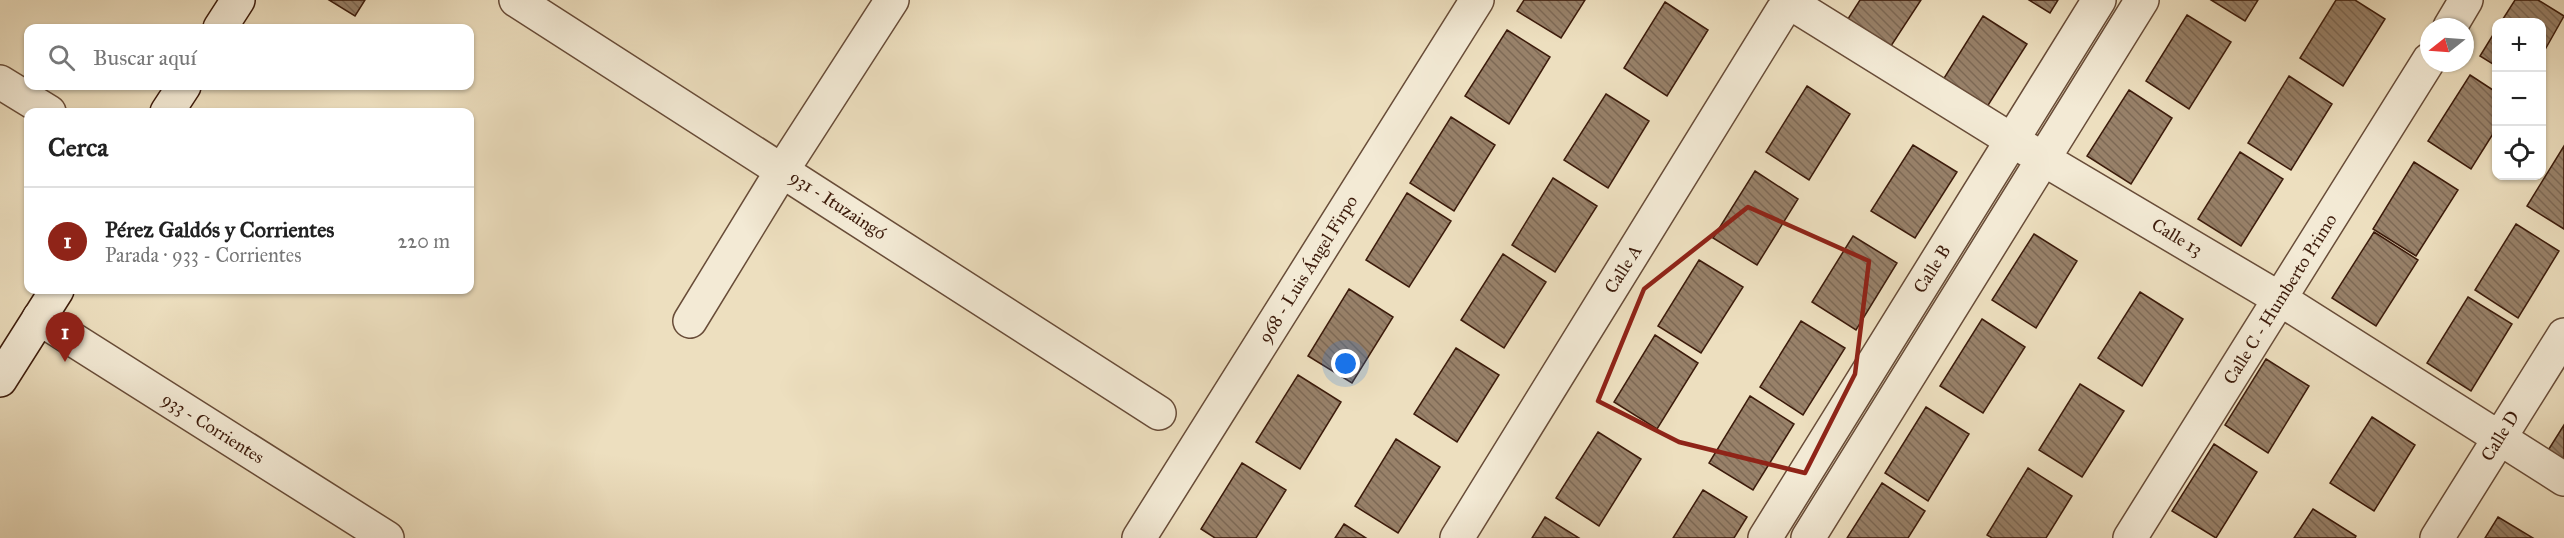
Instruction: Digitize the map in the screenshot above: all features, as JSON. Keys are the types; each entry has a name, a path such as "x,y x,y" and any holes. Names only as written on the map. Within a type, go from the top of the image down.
{"street":[{"path":"223,24 238,0"},
{"name":"931 - Ituzaingó","path":"516,0 783,169 1159,413"},
{"path":"690,321 783,169 892,0"},
{"name":"968 - Luis Ángel Firpo","path":"1139,538 1477,0"},
{"name":"Calle 13","path":"1788,0 2013,141 2044,157 2280,299 2564,479"},
{"name":"Calle A","path":"1457,538 1788,0"},
{"name":"Calle B","path":"1765,538 2100,0"},
{"name":"Calle B","path":"1808,538 2142,0"},
{"path":"2455,18 2466,0"},
{"name":"Calle C - Humberto Primo","path":"2130,538 2422,72"},
{"path":"0,82 43,108"},
{"path":"170,108 181,90"},
{"path":"0,380 54,294"},
{"name":"933 - Corrientes","path":"39,318 387,538"},
{"name":"Calle D","path":"2437,538 2564,335"}],"highlighted area":[{"path":"1748,207 1869,261 1855,374 1805,473 1679,442 1598,401 1644,289"}],"building":[{"path":"329,0 365,0 355,16"},
{"path":"1524,0 1585,0 1561,38 1517,11"},
{"path":"1860,0 1921,0 1889,49 1846,22"},
{"path":"2029,0 2058,0 2050,13"},
{"path":"2211,0 2258,0 2245,21"},
{"path":"2336,0 2355,0 2385,19 2343,86 2300,58"},
{"path":"2515,0 2538,0 2564,16 2546,48 2546,18 2504,18"},
{"path":"1665,2 1708,30 1667,96 1624,68"},
{"path":"2187,15 2231,42 2189,109 2146,81"},
{"path":"1983,16 2027,44 1985,110 1941,83"},
{"path":"1507,30 1550,57 1509,124 1465,96"},
{"path":"2492,36 2492,64 2480,56"},
{"path":"2470,75 2492,89 2492,135 2471,169 2428,141"},
{"path":"2289,76 2332,104 2291,170 2248,143"},
{"path":"1807,86 1850,114 1809,180 1766,152"},
{"path":"2129,90 2172,118 2131,184 2087,156"},
{"path":"1606,94 1649,121 1608,188 1564,160"},
{"path":"1451,117 1495,145 1454,211 1410,183"},
{"path":"1913,145 1957,172 1915,238 1871,211"},
{"path":"2564,146 2564,229 2527,206 2543,180 2546,180 2546,175"},
{"path":"2240,152 2283,179 2241,246 2198,219"},
{"path":"2414,162 2458,190 2416,256 2373,229"},
{"path":"1755,171 1798,199 1757,265 1713,238"},
{"path":"1553,178 1597,206 1555,272 1512,245"},
{"path":"1407,193 1451,221 1409,287 1366,260"},
{"path":"2516,224 2559,251 2518,318 2475,290"},
{"path":"2374,232 2418,260 2376,326 2332,298"},
{"path":"2034,234 2077,261 2036,328 1992,300"},
{"path":"1853,236 1897,263 1856,330 1812,302"},
{"path":"1503,254 1546,282 1504,348 1461,320"},
{"path":"1699,260 1743,287 1701,353 1658,326"},
{"path":"1349,289 1393,317 1352,383 1308,356"},
{"path":"2140,292 2183,319 2142,386 2098,358"},
{"path":"2468,297 2512,324 2471,391 2427,363"},
{"path":"1982,319 2025,347 1983,413 1940,386"},
{"path":"1801,321 1845,348 1803,415 1760,387"},
{"path":"1655,335 1698,363 1657,429 1614,402"},
{"path":"1456,348 1499,375 1457,442 1414,414"},
{"path":"2266,359 2309,386 2268,453 2225,425"},
{"path":"1298,375 1341,402 1300,469 1256,442"},
{"path":"2080,384 2124,411 2082,477 2039,450"},
{"path":"1750,396 1794,424 1753,490 1709,463"},
{"path":"1926,407 1969,434 1928,501 1885,473"},
{"path":"2372,417 2415,445 2374,511 2330,483"},
{"path":"2564,425 2564,462 2547,452"},
{"path":"1598,432 1641,459 1599,526 1556,498"},
{"path":"1396,439 1440,467 1398,533 1355,506"},
{"path":"2214,444 2257,472 2216,538 2172,511"},
{"path":"1242,463 1286,490 1256,538 1215,538 1201,529"},
{"path":"2028,468 2072,496 2046,538 1992,538 1987,535"},
{"path":"1882,483 1925,511 1908,538 1847,538"},
{"path":"1703,490 1747,517 1734,538 1673,538"},
{"path":"2313,509 2356,536 2355,538 2294,538"},
{"path":"1545,517 1579,538 1532,538"},
{"path":"2498,517 2533,538 2485,538"},
{"path":"1344,524 1366,538 1335,538"}],"place":[{"name":"Pérez Galdós y Corrientes","path":"65,362"}]}
